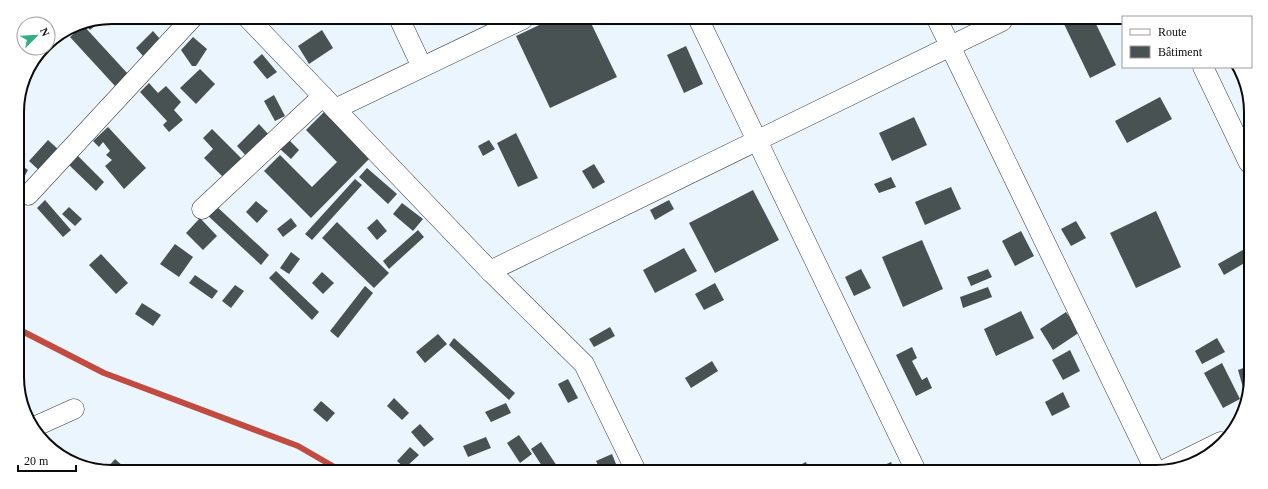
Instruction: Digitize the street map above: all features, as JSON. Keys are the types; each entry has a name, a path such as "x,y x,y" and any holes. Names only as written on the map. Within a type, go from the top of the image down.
{"street":[{"path":"28,195 187,24"},
{"path":"254,24 490,271 584,364 633,465"},
{"path":"402,24 422,68"},
{"path":"202,209 329,103 422,68 513,24"},
{"path":"701,24 913,465"},
{"path":"939,24 1153,465"},
{"path":"490,271 996,24"},
{"path":"1204,68 1244,139"},
{"path":"38,425 74,409"},
{"path":"1185,460 1204,450"}],"building":[{"path":"541,24 591,24 617,77 550,108 516,36"},
{"path":"1064,24 1096,24 1116,65 1090,78"},
{"path":"86,28 128,74 115,86 70,37 75,32"},
{"path":"322,30 333,48 309,64 298,46"},
{"path":"153,31 160,39 143,56 136,48"},
{"path":"193,37 207,49 196,66 192,66 181,50"},
{"path":"686,46 703,84 684,93 667,55"},
{"path":"262,54 277,72 267,79 253,62"},
{"path":"200,69 215,84 196,104 180,88"},
{"path":"149,83 158,93 166,86 181,102 174,110 183,120 169,132 163,125 167,121 140,92"},
{"path":"274,95 285,116 275,121 264,101"},
{"path":"1160,97 1172,119 1127,143 1115,121"},
{"path":"324,112 370,158 311,218 264,171 280,155 312,187 337,162 306,130"},
{"path":"914,117 927,145 892,161 879,133"},
{"path":"259,124 270,136 248,158 237,146"},
{"path":"108,127 146,168 124,189 105,166 112,160 106,155 110,151 103,142 99,147 93,141"},
{"path":"212,129 242,159 223,177 204,158 213,149 203,138"},
{"path":"516,133 538,178 518,187 497,143"},
{"path":"48,140 60,151 41,172 29,161"},
{"path":"289,140 299,150 291,159 280,149"},
{"path":"489,140 495,149 483,156 478,146"},
{"path":"78,156 104,182 96,191 69,165"},
{"path":"594,164 605,182 593,189 582,171"},
{"path":"24,167 28,170 24,177"},
{"path":"367,168 397,194 388,204 359,177"},
{"path":"891,177 896,187 879,193 874,184"},
{"path":"355,179 362,185 312,240 305,234"},
{"path":"951,187 961,209 925,225 915,202"},
{"path":"753,190 779,240 715,273 689,223"},
{"path":"45,200 71,230 63,237 37,208"},
{"path":"669,200 674,209 655,220 650,210"},
{"path":"256,201 268,211 257,223 246,212"},
{"path":"402,203 423,219 413,231 393,214"},
{"path":"215,205 269,255 261,265 206,214"},
{"path":"69,207 82,219 75,226 62,214"},
{"path":"1156,211 1181,267 1136,288 1110,233"},
{"path":"200,218 217,236 203,250 186,233"},
{"path":"291,218 297,226 283,237 277,229"},
{"path":"377,219 387,231 377,240 367,228"},
{"path":"1076,221 1086,238 1071,246 1061,229"},
{"path":"337,222 389,273 374,288 322,238"},
{"path":"418,230 424,237 389,269 383,261"},
{"path":"1021,231 1034,256 1015,266 1002,241"},
{"path":"922,240 943,289 903,307 882,257"},
{"path":"175,244 193,257 179,277 160,264"},
{"path":"684,248 697,271 655,293 643,270"},
{"path":"1244,249 1244,263 1224,275 1218,264"},
{"path":"291,252 300,259 289,274 280,268"},
{"path":"101,254 128,283 116,294 89,265"},
{"path":"861,269 871,288 854,296 845,277"},
{"path":"988,269 992,277 971,286 967,277"},
{"path":"276,271 319,312 312,320 269,278"},
{"path":"322,272 334,283 323,294 312,283"},
{"path":"195,275 218,291 212,299 189,283"},
{"path":"715,283 724,300 704,310 695,294"},
{"path":"235,285 244,291 231,308 222,301"},
{"path":"365,286 373,293 338,338 330,331"},
{"path":"988,287 992,297 963,308 960,297"},
{"path":"142,303 161,315 153,326 135,314"},
{"path":"1021,311 1034,338 996,356 984,329"},
{"path":"1066,312 1080,332 1053,350 1040,329"},
{"path":"610,327 615,336 594,347 589,339"},
{"path":"438,334 447,344 425,363 416,352"},
{"path":"454,338 515,393 509,400 449,345"},
{"path":"1217,338 1225,352 1202,364 1195,351"},
{"path":"912,347 917,358 912,361 922,380 927,377 932,388 916,396 896,355"},
{"path":"1070,350 1080,371 1063,380 1052,360"},
{"path":"712,361 718,371 691,388 685,378"},
{"path":"1222,363 1240,399 1223,408 1204,373"},
{"path":"1244,368 1243,388 1238,370"},
{"path":"568,379 578,398 568,403 558,384"},
{"path":"1063,392 1070,407 1052,416 1045,402"},
{"path":"394,398 409,413 402,420 387,406"},
{"path":"321,401 335,413 327,422 313,410"},
{"path":"506,403 511,413 491,422 485,412"},
{"path":"420,424 434,439 424,447 411,432"},
{"path":"519,435 532,454 520,463 507,443"},
{"path":"486,437 491,448 468,457 463,446"},
{"path":"541,442 556,465 541,465 531,449"},
{"path":"410,447 419,455 408,465 402,465 397,461"},
{"path":"612,454 616,465 598,465 596,461"},
{"path":"115,459 122,465 112,465 110,465"},
{"path":"806,462 807,465 800,465"},
{"path":"891,462 892,465 885,465"}],"waterway":[{"path":"24,332 104,373 298,446 331,465"}]}
